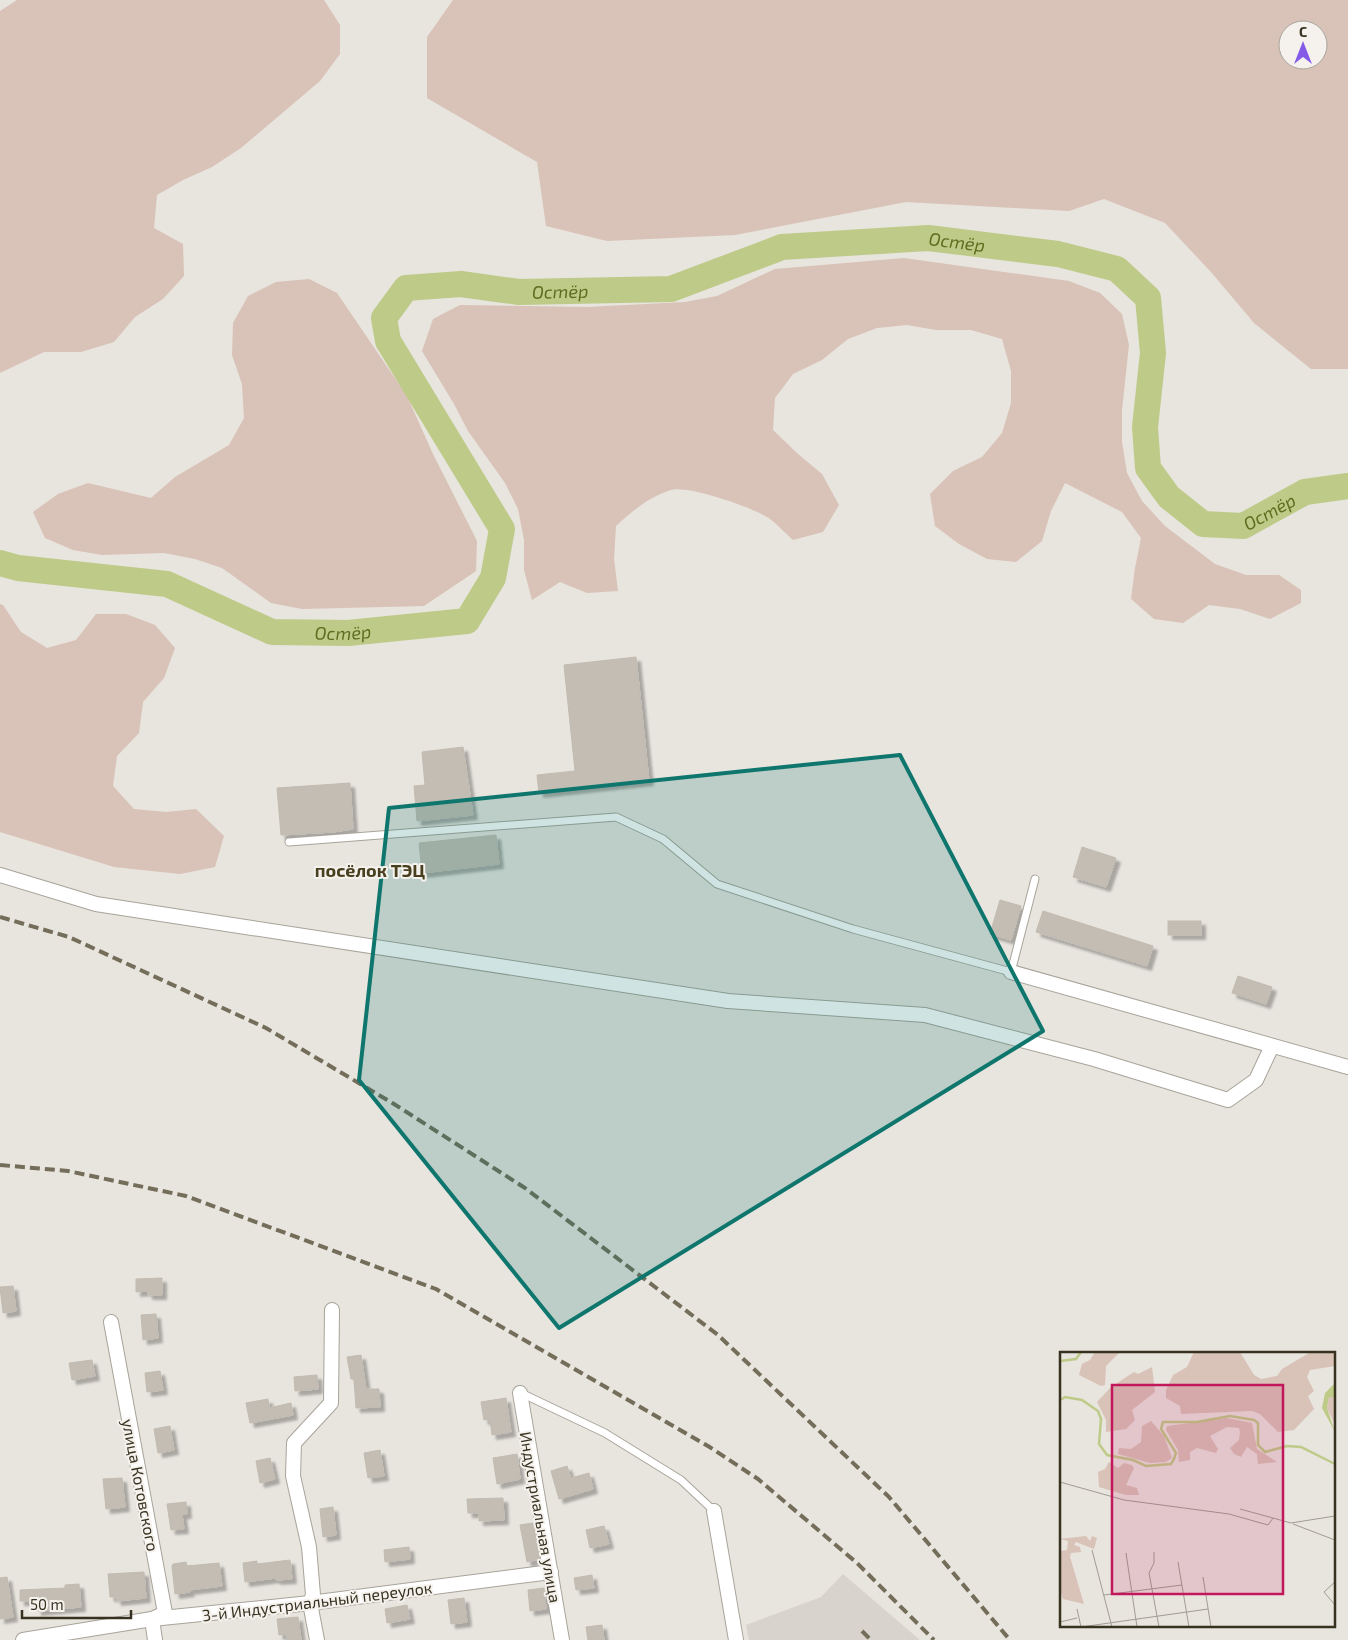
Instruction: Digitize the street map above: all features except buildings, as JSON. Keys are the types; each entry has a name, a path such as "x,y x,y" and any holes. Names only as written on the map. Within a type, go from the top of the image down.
{"street":[{"path":"0,875 96,904 728,1000 926,1015 1094,1059 1228,1100 1256,1080 1272,1046"},
{"path":"1011,972 1348,1068"},
{"path":"317,1640 310,1603 313,1595 309,1547 293,1476 294,1444 331,1403 332,1310"},
{"name":"улица Котовского","path":"111,1322 166,1613 152,1620"},
{"name":"Индустриальная улица","path":"520,1393 562,1640"},
{"path":"714,1511 736,1640"},
{"name":"3-й Индустриальный переулок","path":"23,1640 152,1620 310,1603 551,1572"},
{"path":"152,1620 155,1640"}],"lane":[{"path":"289,842 616,817 663,840 717,884 853,929 1011,972 1035,879"},
{"path":"520,1393 605,1433 681,1480 714,1511"}],"highlighted area":[{"path":"900,755 1043,1031 559,1328 359,1080 389,808"}],"shaded area":[{"path":"17,0 324,0 340,25 340,54 320,81 241,148 212,167 183,180 157,195 154,228 183,244 184,276 163,299 135,317 114,342 81,352 44,352 0,373 0,11"},
{"path":"453,0 1348,0 1348,369 1311,369 1254,323 1211,272 1165,223 1104,199 1069,211 906,202 735,235 607,241 546,226 537,162 427,98 427,37"},
{"path":"904,258 1069,281 1100,293 1122,314 1129,345 1122,410 1122,442 1127,473 1142,501 1165,526 1215,564 1246,575 1279,575 1301,590 1301,603 1270,619 1240,609 1209,605 1183,623 1154,619 1131,599 1141,538 1122,512 1065,483 1051,511 1042,541 1016,562 987,559 959,544 935,526 930,494 953,471 982,457 1002,433 1011,403 1011,371 1002,339 971,330 936,330 907,325 877,328 848,339 822,360 793,374 775,398 773,430 822,474 839,505 823,532 793,540 770,519 751,509 706,494 680,489 671,490 655,496 641,505 616,526 614,559 618,591 587,593 560,582 532,600 524,570 524,540 518,509 505,483 468,431 422,351 433,319 460,305 587,307 685,302 717,296 775,269"},
{"path":"309,279 337,293 407,396 433,454 477,541 476,571 424,606 302,609 271,603 222,568 195,559 164,553 102,555 73,550 45,538 33,512 58,494 88,483 151,498 175,477 229,445 244,418 242,384 232,355 233,323 248,296 276,282"},
{"path":"0,604 3,605 21,632 47,648 76,640 96,614 126,614 155,625 175,648 164,678 143,702 139,733 117,756 113,786 134,809 166,812 196,809 224,836 215,867 180,874 114,867 0,832"},
{"path":"843,1574 920,1640 749,1640 746,1625 821,1597"}],"waterway":[{"name":"Остёр","path":"0,563 18,568 167,584 272,632 348,633 467,621 493,578 502,529 388,341 384,318 406,288 461,284 519,292 671,289 782,247 928,238 1058,254 1117,269 1148,298 1153,353 1145,427 1148,468 1169,497 1203,524 1243,526 1305,492 1348,486"}],"railway":[{"path":"0,917 69,937 266,1028 394,1104 525,1188 718,1335 889,1497 1010,1640"},
{"path":"0,1165 68,1171 186,1196 436,1289 708,1446 758,1479 857,1563 934,1640"},
{"path":"862,1631 871,1640"}],"district":[{"name":"посёлок ТЭЦ","path":"370,870"}]}
